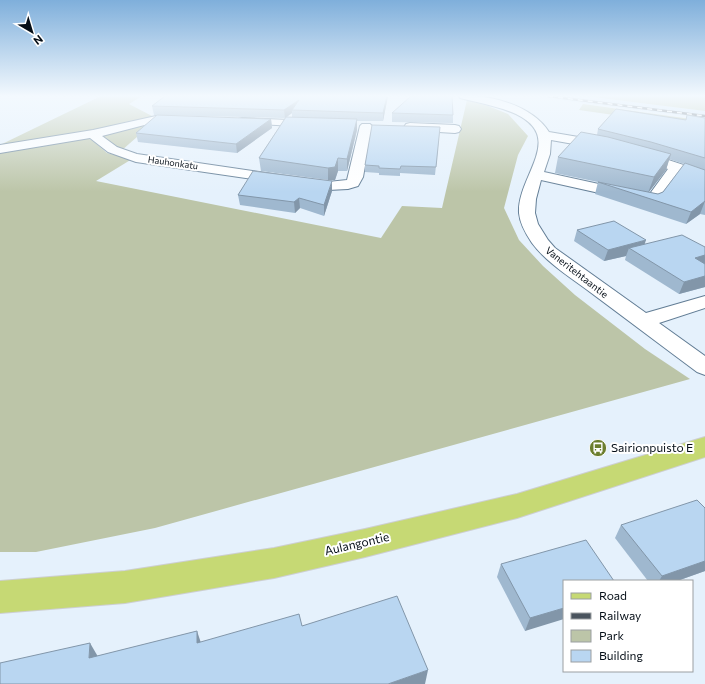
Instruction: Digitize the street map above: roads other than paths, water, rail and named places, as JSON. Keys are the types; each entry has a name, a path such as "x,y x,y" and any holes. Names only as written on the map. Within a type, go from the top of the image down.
{"main road":[{"name":"Aulangontie","path":"0,597 125,587 274,563 365,543 518,506 705,447"}],"street":[{"path":"0,149 37,144 119,128"},
{"name":"Hauhonkatu","path":"93,134 104,146 116,153 136,158 328,186 348,185 353,183 356,177 366,128"},
{"path":"423,128 455,129"},
{"path":"542,128 544,135 611,147"},
{"name":"Vaneritehtaantie","path":"544,135 544,150 532,184 527,213 535,235 549,252 705,367"},
{"path":"625,151 705,176"},
{"path":"536,175 653,200 677,167"},
{"path":"642,321 705,302"}],"place":[{"name":"Sairionpuisto E","path":"598,448"}]}
